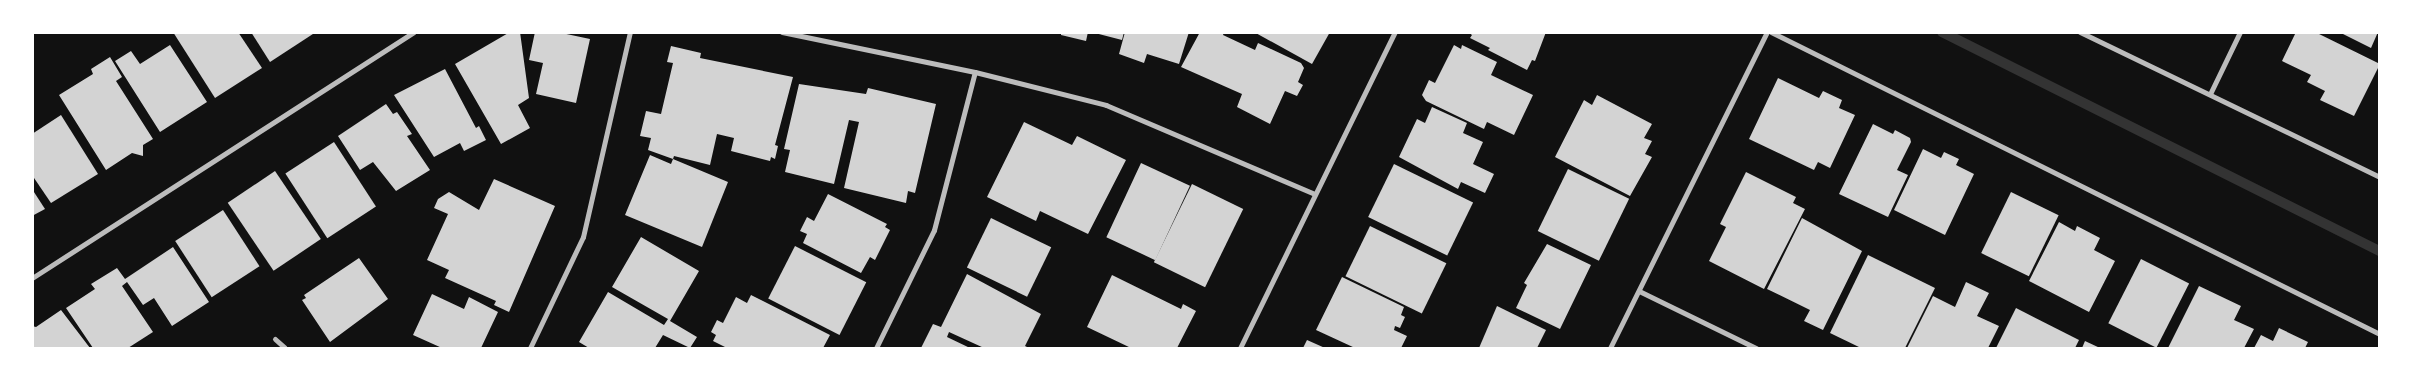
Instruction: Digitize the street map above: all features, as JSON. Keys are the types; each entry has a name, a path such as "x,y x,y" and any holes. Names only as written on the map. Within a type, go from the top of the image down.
{"street":[{"path":"32,278 414,32"},
{"path":"530,348 583,237 630,32"},
{"path":"782,32 975,72 1106,105 1316,194"},
{"path":"1240,348 1395,32"},
{"path":"1610,348 1766,32"},
{"path":"1771,32 2380,334"},
{"path":"2080,32 2380,178"},
{"path":"2210,94 2240,32"},
{"path":"876,348 934,230 975,72"},
{"path":"1639,291 1756,348"},
{"path":"275,338 285,348"}],"building":[{"path":"173,32 238,32 262,68 215,98"},
{"path":"251,32 316,32 270,62"},
{"path":"510,32 520,32 529,98 518,105 530,128 501,144 455,64"},
{"path":"535,32 557,32 590,39 576,103 536,94 543,63 529,60"},
{"path":"1061,32 1088,32 1086,41 1061,35"},
{"path":"1091,32 1124,32 1122,40"},
{"path":"1125,32 1189,32 1179,64 1147,54 1144,63 1119,54"},
{"path":"1200,32 1224,32 1223,35 1255,50 1258,43 1301,63 1304,68 1298,82 1303,85 1297,96 1285,91 1270,124 1237,107 1242,94 1181,67"},
{"path":"1254,32 1330,32 1312,64"},
{"path":"1468,32 1546,32 1535,61 1532,60 1527,70 1488,50 1490,48 1470,38 1472,35"},
{"path":"2296,32 2315,32 2380,64 2354,116 2320,100 2325,91 2307,82 2311,75 2282,61"},
{"path":"2339,32 2378,32 2371,48"},
{"path":"170,45 207,102 160,132 115,61 131,51 140,64"},
{"path":"1454,45 1461,49 1462,45 1497,62 1491,75 1533,95 1514,135 1487,122 1484,129 1426,101 1422,95 1429,80 1435,83"},
{"path":"671,46 701,53 700,58 793,77 775,145 778,146 775,159 771,157 770,161 731,151 734,138 717,134 710,165 674,156 673,159 648,150 651,138 640,136 646,111 661,114 673,63 667,62"},
{"path":"110,57 122,77 116,81 153,139 143,145 143,156 132,153 106,170 59,95 93,74 91,69"},
{"path":"445,69 476,128 479,126 486,140 464,151 460,143 434,157 394,95"},
{"path":"1778,78 1819,98 1823,91 1842,100 1839,108 1855,115 1830,168 1818,162 1814,170 1749,139"},
{"path":"799,84 866,94 868,88 936,104 915,193 908,191 906,203 844,188 859,122 849,120 834,184 785,172 790,150 784,149"},
{"path":"1597,95 1652,124 1644,138 1652,141 1645,154 1652,157 1630,196 1555,157 1584,100 1592,105"},
{"path":"386,104 393,114 397,112 412,134 407,136 430,170 396,191 373,162 360,170 338,136"},
{"path":"1432,107 1467,123 1463,133 1483,142 1473,164 1494,174 1485,193 1461,182 1458,189 1399,157 1417,119 1425,123"},
{"path":"61,115 98,174 51,203 32,175 32,134"},
{"path":"1024,122 1072,145 1077,136 1126,160 1088,234 1040,211 1036,221 987,197"},
{"path":"1873,124 1893,134 1895,130 1910,138 1911,142 1897,170 1908,175 1888,217 1839,194"},
{"path":"334,142 376,207 327,238 285,174"},
{"path":"1923,149 1941,158 1944,152 1959,159 1956,165 1974,174 1945,235 1894,210"},
{"path":"650,155 671,164 673,159 728,182 702,247 625,215"},
{"path":"1141,163 1190,186 1155,260 1106,237"},
{"path":"1394,164 1473,203 1447,256 1368,217"},
{"path":"1568,169 1629,199 1599,261 1538,231"},
{"path":"275,171 321,239 274,271 228,203"},
{"path":"1746,172 1796,197 1793,203 1805,209 1764,289 1709,261 1726,227 1720,224"},
{"path":"494,179 555,206 509,312 494,305 496,301 445,278 449,270 427,260 448,214 434,208 438,199 449,192 479,210"},
{"path":"1192,184 1243,209 1205,287 1154,262"},
{"path":"32,189 45,209 32,216"},
{"path":"2011,192 2059,215 2029,276 1981,253"},
{"path":"828,194 887,224 885,227 890,230 875,260 870,257 861,273 803,243 807,234 800,231 807,217 814,221"},
{"path":"223,210 259,266 212,297 175,241"},
{"path":"991,218 1051,247 1027,297 967,267"},
{"path":"1802,218 1862,251 1823,330 1804,321 1810,310 1767,289"},
{"path":"2059,222 2075,231 2077,226 2100,238 2094,250 2115,261 2089,312 2029,281"},
{"path":"1370,226 1446,263 1422,314 1345,276"},
{"path":"641,237 699,271 670,321 697,337 690,348 663,335 655,348 589,348 579,342 608,292 664,325 668,319 612,287"},
{"path":"1547,244 1591,265 1560,329 1516,308 1527,285 1524,283"},
{"path":"795,246 866,282 839,335 768,299"},
{"path":"173,247 209,302 172,326 154,298 143,305 127,282 122,286 153,332 128,348 93,348 66,308 95,289 91,284 117,268 125,279"},
{"path":"1868,255 1935,288 1905,348 1861,348 1830,333"},
{"path":"359,258 388,299 330,342 302,300 306,298 304,295"},
{"path":"2141,259 2189,284 2156,348 2108,323"},
{"path":"967,274 1041,314 1025,346 1029,348 984,348 949,332 947,337 970,348 921,348 933,324 941,327"},
{"path":"1112,275 1181,309 1183,304 1196,311 1177,348 1131,348 1087,327"},
{"path":"1342,277 1404,307 1401,315 1405,317 1400,328 1395,326 1394,330 1407,336 1401,348 1355,348 1316,330"},
{"path":"1966,282 1989,293 1977,316 1999,326 1988,348 1907,348 1933,296 1955,307"},
{"path":"2199,286 2241,306 2234,320 2254,329 2244,348 2168,348"},
{"path":"432,294 464,309 469,297 498,312 481,348 442,348 413,335"},
{"path":"751,295 830,335 823,348 727,348 713,341 716,335 711,332 717,320 723,323 736,297 747,303"},
{"path":"1497,306 1546,330 1537,348 1479,348"},
{"path":"2016,308 2079,340 2075,348 1996,348"},
{"path":"61,310 90,348 32,348 32,326 36,327"},
{"path":"2279,328 2308,342 2305,348 2254,348 2261,335 2273,341"},
{"path":"1307,340 1325,348 1303,348"},
{"path":"2085,341 2100,348 2082,348"}],"waterway":[{"path":"1942,32 2380,251"}]}
